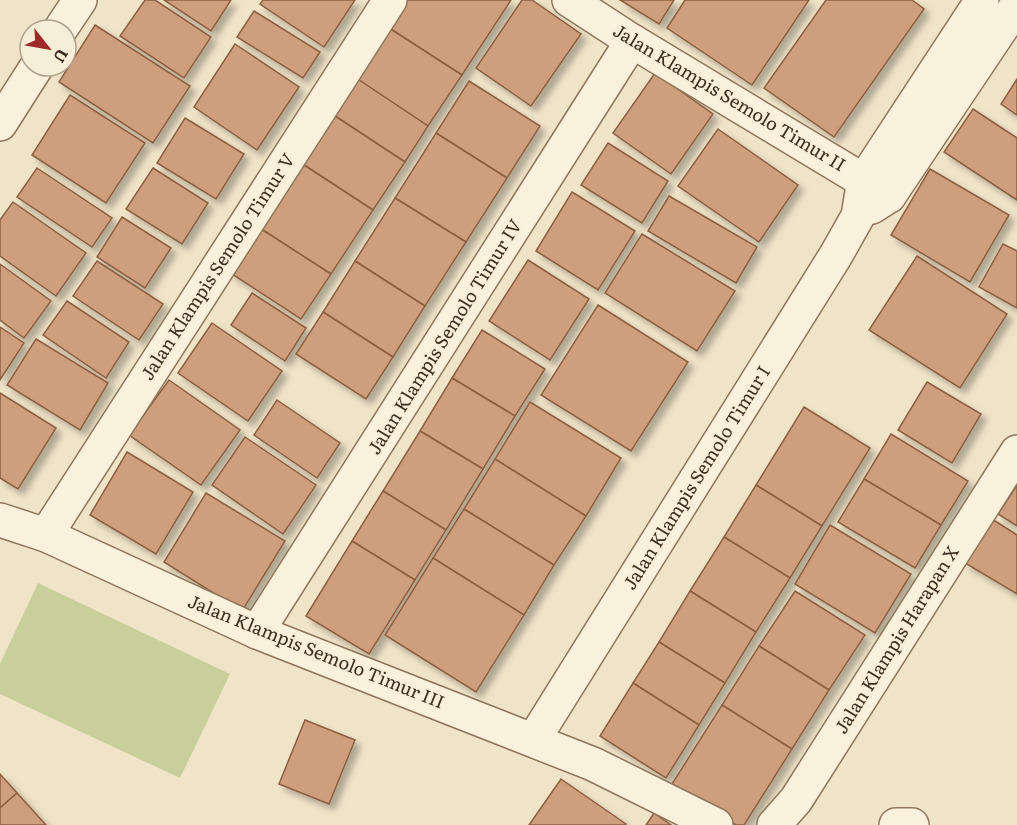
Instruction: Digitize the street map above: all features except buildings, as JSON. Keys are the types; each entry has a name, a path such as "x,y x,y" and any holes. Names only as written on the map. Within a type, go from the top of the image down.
{"street":[{"path":"68,18 80,0"},
{"name":"Jalan Klampis Semolo Timur V","path":"46,535 390,0"},
{"name":"Jalan Klampis Semolo Timur II","path":"568,0 876,188"},
{"name":"Jalan Klampis Semolo Timur I","path":"534,739 830,265 982,0"},
{"name":"Jalan Klampis Semolo Timur I","path":"876,188 1017,5"},
{"name":"Jalan Klampis Semolo Timur IV","path":"257,632 632,41"},
{"path":"0,124 29,78"},
{"name":"Jalan Klampis Harapan X","path":"774,825 796,800 1017,452"},
{"name":"Jalan Klampis Semolo Timur III","path":"0,520 46,535 257,632 534,739"},
{"path":"534,739 593,764 716,825"},
{"path":"896,825 912,825"}],"green space":[{"path":"38,583 230,674 180,778 0,694 0,664"}]}
